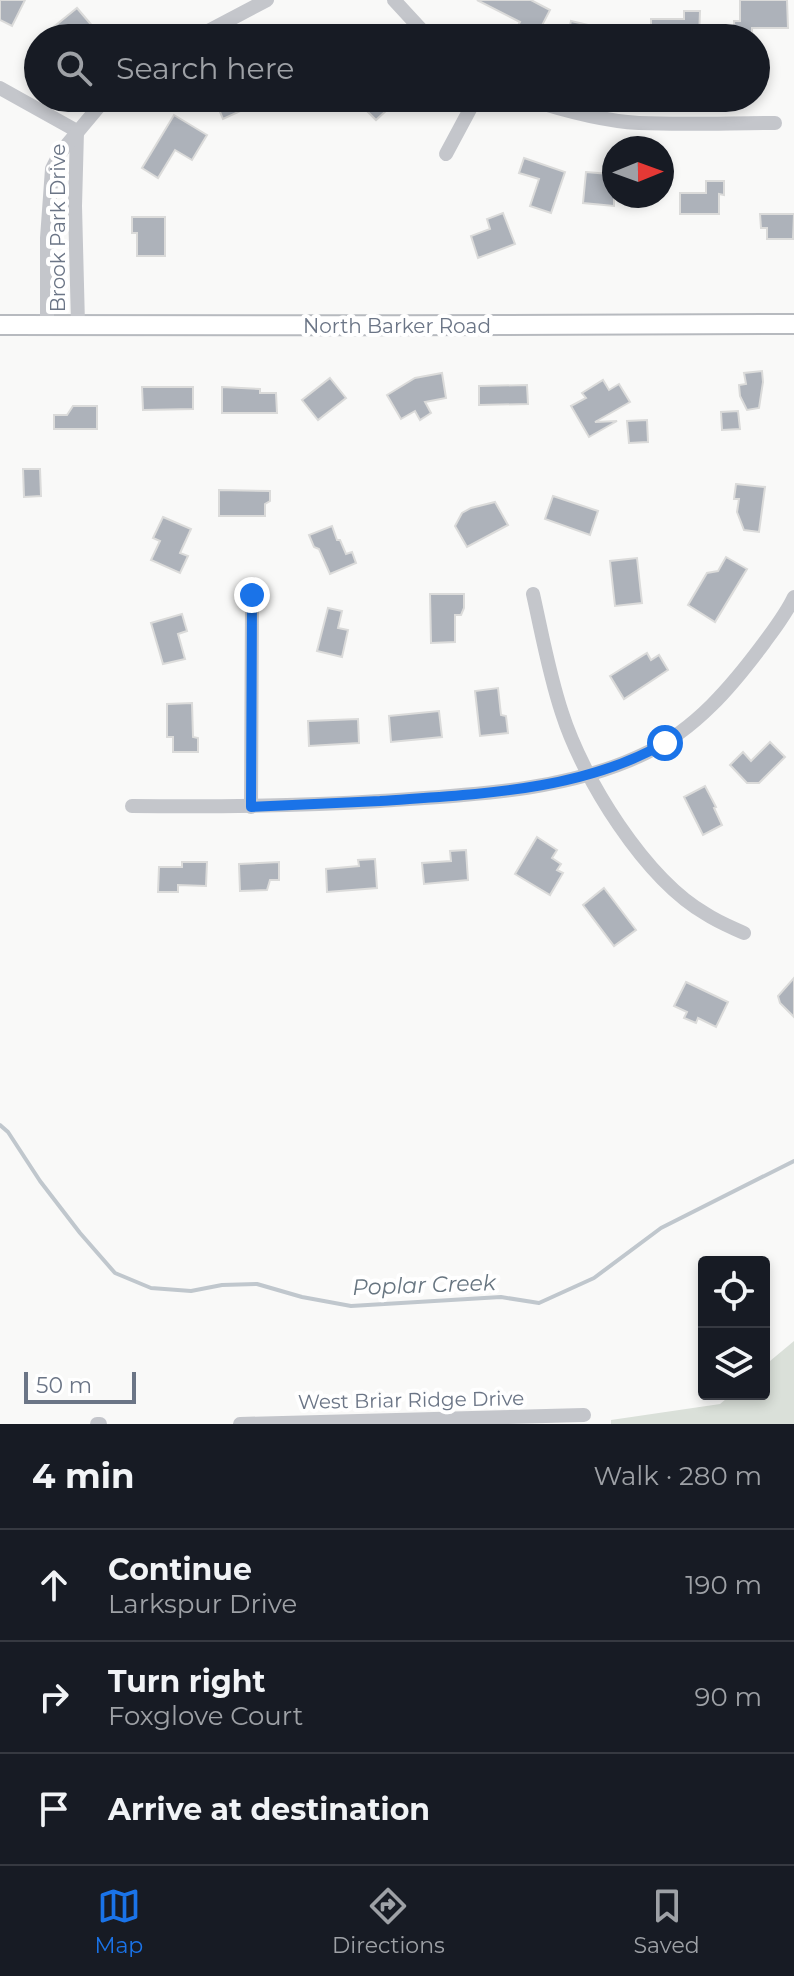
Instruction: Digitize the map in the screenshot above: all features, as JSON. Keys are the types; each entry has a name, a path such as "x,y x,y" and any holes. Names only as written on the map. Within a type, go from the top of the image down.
{"main road":[{"name":"North Barker Road","path":"0,325 794,324"}],"street":[{"path":"222,24 267,0"},
{"path":"394,0 416,24"},
{"path":"0,88 24,101"},
{"path":"43,112 77,131"},
{"name":"Brook Park Drive","path":"47,324 52,169 60,153 94,112"},
{"path":"446,154 468,112"},
{"path":"576,112 638,123 775,123"},
{"name":"Brook Park Drive","path":"77,131 78,324"},
{"path":"533,594 562,715 575,747 616,820 644,860 677,893 704,914 744,933"},
{"path":"251,807 252,595"},
{"path":"132,806 345,804 495,792 613,768 648,753 682,731 717,701 745,668 794,597"},
{"name":"West Briar Ridge Drive","path":"240,1424 478,1421 584,1415"}],"shaded area":[{"path":"794,1341 794,1424 611,1424 611,1420 720,1404 725,1400 770,1400 770,1361"}],"building":[{"path":"0,0 25,0 12,26 0,20"},
{"path":"477,0 531,0 550,10 543,24 520,22"},
{"path":"740,0 787,0 788,28 770,28 770,24 734,24 734,21 740,21"},
{"path":"77,8 91,24 57,24"},
{"path":"684,11 700,11 700,24 651,24 651,19 684,19"},
{"path":"220,112 238,112 223,119"},
{"path":"368,112 385,112 376,120"},
{"path":"174,115 207,135 192,160 175,150 158,178 142,168"},
{"path":"524,158 565,172 551,213 530,206 539,179 519,173"},
{"path":"586,172 602,173 602,205 583,203"},
{"path":"706,181 724,181 724,195 719,194 719,214 680,214 680,193 706,193"},
{"path":"503,213 515,244 478,258 471,236 490,229 487,219"},
{"path":"760,214 794,214 793,239 767,239 767,228 761,228"},
{"path":"132,217 165,217 165,256 137,256 137,233 132,233"},
{"path":"762,371 759,408 747,410 740,396 739,385 746,384 744,373"},
{"path":"442,373 446,398 425,402 431,413 420,420 415,411 401,419 387,395 415,378"},
{"path":"330,378 346,398 318,420 302,400"},
{"path":"603,380 609,390 619,384 630,402 595,422 617,421 589,437 571,406 586,398 582,393"},
{"path":"527,385 528,404 479,405 479,386"},
{"path":"142,387 193,387 193,409 143,410"},
{"path":"222,387 276,393 277,413 222,413"},
{"path":"73,406 97,406 97,429 54,429 54,415 67,415"},
{"path":"738,411 740,429 722,430 721,412"},
{"path":"647,420 648,442 629,443 627,421"},
{"path":"23,469 40,469 41,496 24,497"},
{"path":"736,484 765,487 759,532 744,530 737,512 739,499 734,499"},
{"path":"219,490 270,491 265,516 219,516"},
{"path":"553,496 598,511 590,535 545,519"},
{"path":"495,502 508,525 467,547 455,526 462,513"},
{"path":"163,517 191,529 180,553 188,556 180,573 151,560 160,541 153,538"},
{"path":"332,526 346,554 352,552 356,563 330,574 309,535"},
{"path":"726,557 747,569 715,622 688,605 707,573 718,571"},
{"path":"637,558 642,603 615,606 610,561"},
{"path":"430,594 464,594 461,615 455,615 455,642 431,643"},
{"path":"328,608 342,611 338,628 348,630 342,657 317,651"},
{"path":"182,614 187,631 178,634 185,659 163,664 151,623"},
{"path":"647,653 651,660 659,655 668,670 624,699 610,676"},
{"path":"498,688 501,715 506,716 508,733 480,736 475,691"},
{"path":"192,703 193,737 198,738 198,752 173,752 173,737 167,737 167,704"},
{"path":"439,711 442,737 391,742 389,716"},
{"path":"358,719 359,743 309,746 308,721"},
{"path":"770,742 785,757 759,783 747,783 730,765 743,752 751,761"},
{"path":"705,786 722,825 703,835 684,797"},
{"path":"537,837 557,850 552,858 561,864 557,870 563,873 550,895 515,874"},
{"path":"466,850 468,880 424,884 422,863 451,861 450,851"},
{"path":"375,859 377,888 327,892 326,869 359,866 358,860"},
{"path":"182,862 207,862 206,886 178,885 178,892 158,892 159,867 182,867"},
{"path":"279,862 279,880 270,880 267,890 240,891 239,864"},
{"path":"604,888 636,930 614,946 583,905"},
{"path":"794,978 794,1017 780,1003 778,996"},
{"path":"686,982 728,1002 716,1027 698,1018 696,1023 684,1018 687,1012 674,1006"}],"waterway":[{"name":"Poplar Creek","path":"0,1125 80,1233 115,1273 151,1288 191,1291 222,1285 257,1284 302,1297 351,1306 501,1297 539,1303 594,1278 661,1228 794,1161"}],"route":[{"path":"252,595 251,807 345,804 495,792 590,775 613,768 665,743"}]}
